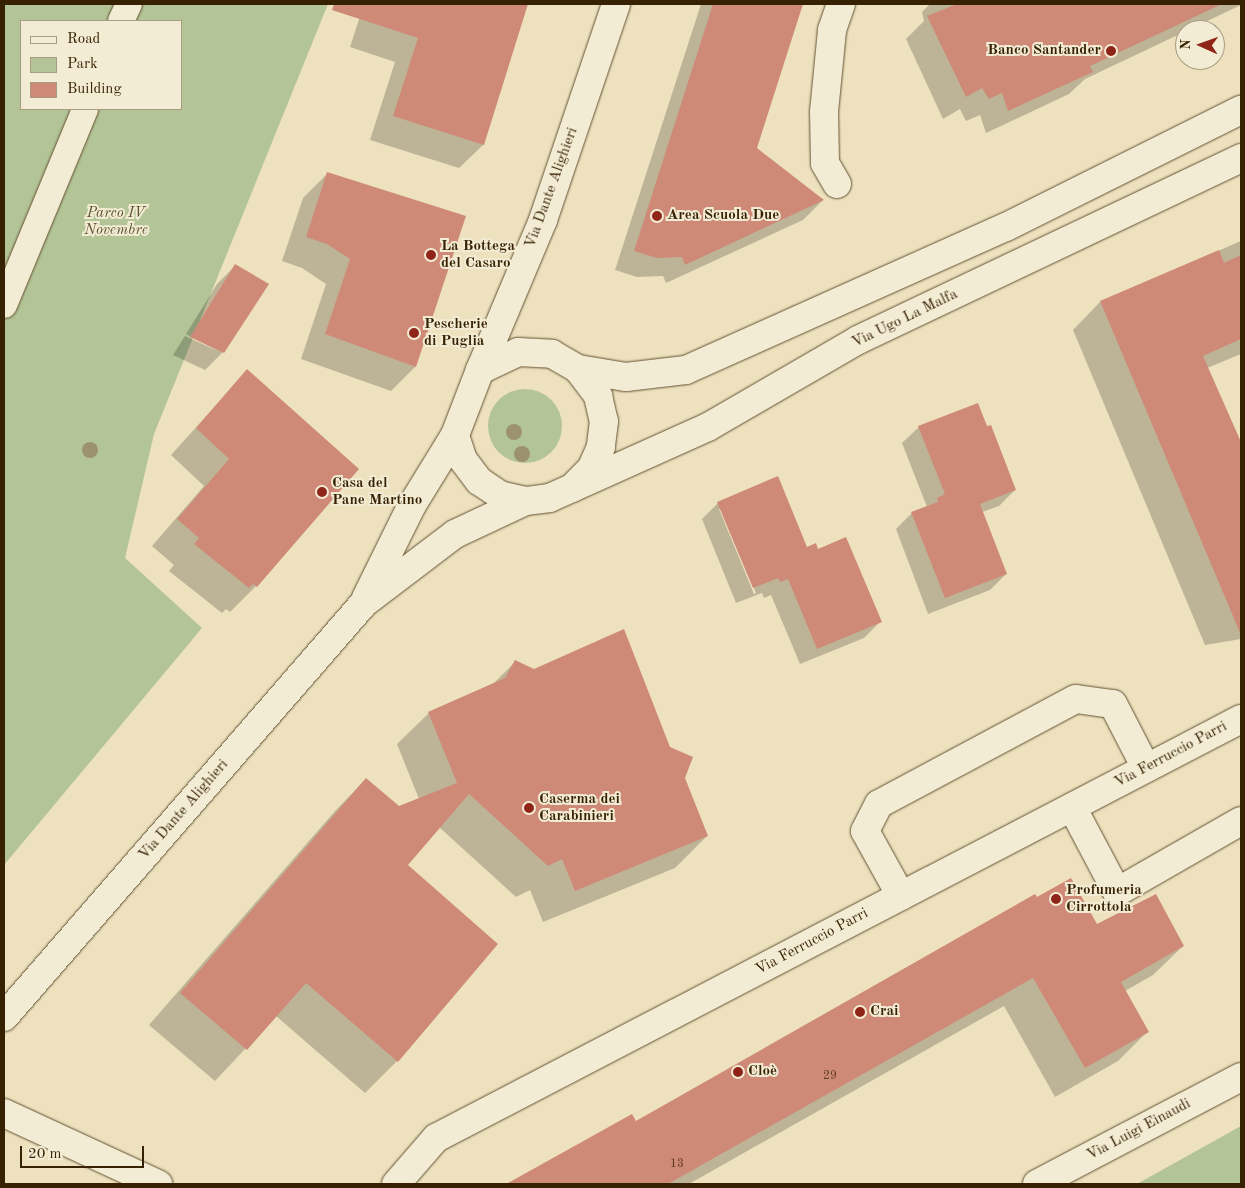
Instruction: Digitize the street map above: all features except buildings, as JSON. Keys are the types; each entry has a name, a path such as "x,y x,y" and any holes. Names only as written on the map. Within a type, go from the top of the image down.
{"main road":[{"name":"Via Dante Alighieri","path":"480,370 544,220 616,4"},
{"path":"837,184 825,163 824,112 832,30 841,4"},
{"path":"364,603 412,505 455,435 480,370 518,352 552,354 578,369 626,377 686,370 1006,227 1241,110"},
{"name":"Via Ugo La Malfa","path":"572,488 708,426 858,340 1241,158"},
{"path":"364,603 455,534 525,501 550,498 572,488 591,469 601,447 604,421 598,396 578,369"},
{"path":"455,435 463,460 479,481 500,495 525,501"},
{"name":"Via Dante Alighieri","path":"4,1017 364,603"},
{"path":"901,896 865,831 879,804 1076,699 1113,704 1146,768"},
{"name":"Via Ferruccio Parri","path":"396,1184 436,1138 1241,718"},
{"path":"1072,806 1118,892 1241,821"},
{"name":"Via Luigi Einaudi","path":"1037,1184 1241,1077"},
{"path":"4,1113 158,1184"}],"street":[{"path":"121,20 129,4"},
{"path":"4,305 85,110"}],"green space":[{"name":"Parco IV Novembre","path":"4,4 328,4 154,434 125,558 202,628 4,865"},
{"path":"525,389 546,395 556,405 562,426 556,447 546,457 525,463 504,457 494,447 488,426 494,405 504,395"},
{"path":"1241,1126 1241,1184 1137,1184"}],"place":[{"name":"Banco Santander","path":"1111,51"},
{"name":"Area Scuola Due","path":"657,216"},
{"name":"La Bottega del Casaro","path":"431,255"},
{"name":"Pescherie di Puglia","path":"414,333"},
{"name":"Casa del Pane Martino","path":"322,492"},
{"name":"Caserma dei Carabinieri","path":"529,808"},
{"name":"Profumeria Cirrottola","path":"1056,899"},
{"name":"Crai","path":"860,1012"},
{"name":"Cloè","path":"738,1072"}]}
